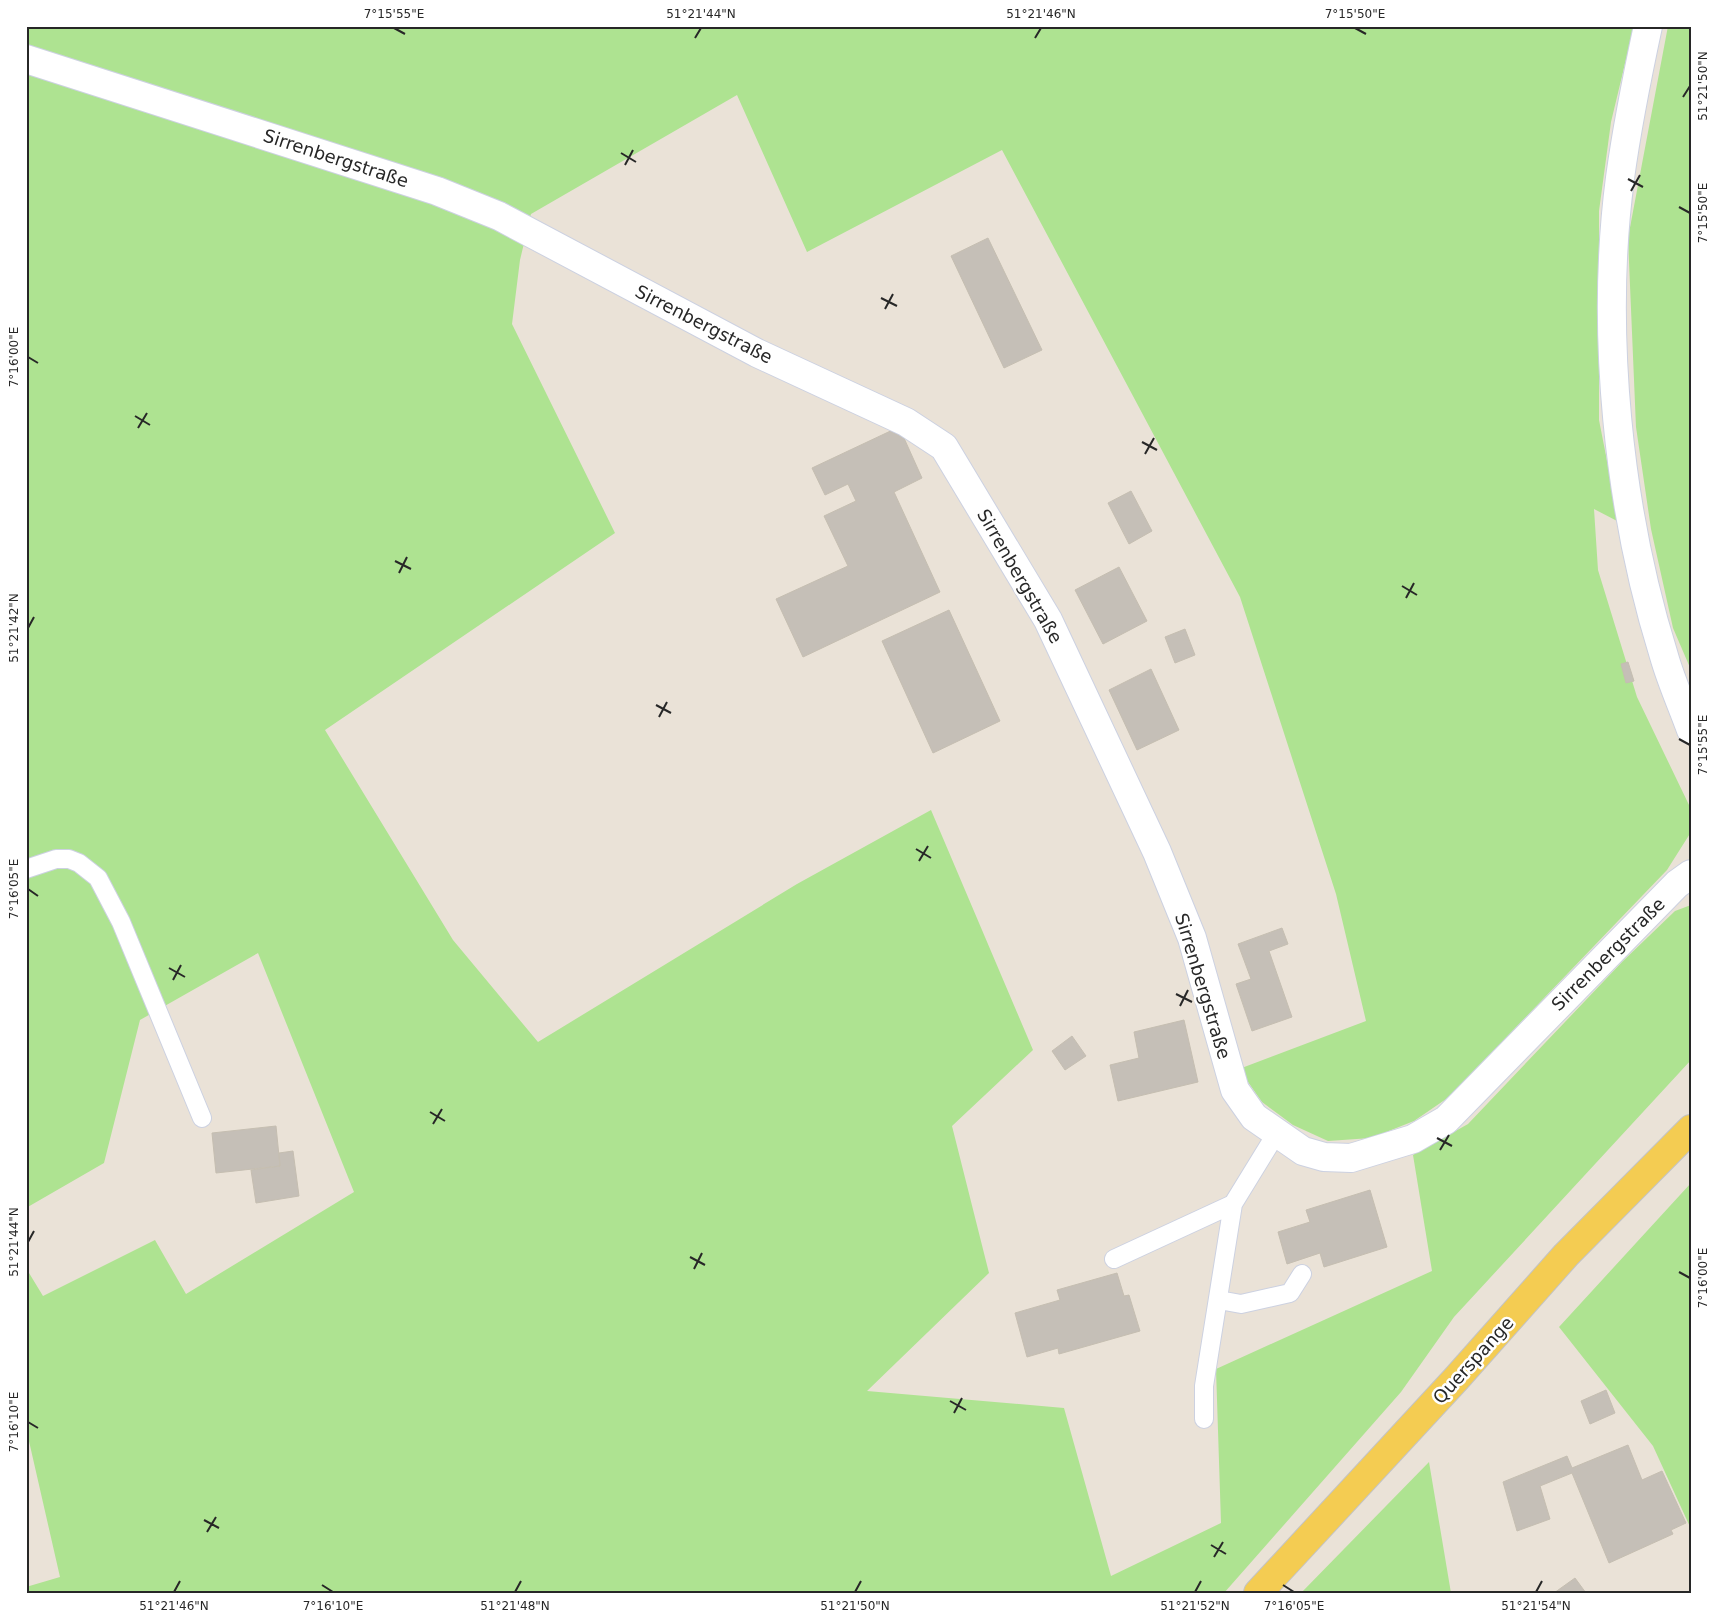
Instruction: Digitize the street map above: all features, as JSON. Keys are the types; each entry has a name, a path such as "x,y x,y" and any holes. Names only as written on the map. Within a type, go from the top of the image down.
{"main road":[{"name":"Querspange","path":"1258,1593 1456,1379 1566,1255 1691,1129"}],"street":[{"path":"1648,26 1635,84 1620,179 1614,253 1613,348 1618,422 1630,517 1661,648 1691,730"},
{"name":"Sirrenbergstraße","path":"26,59 437,191 500,216 757,353 906,422 944,447 1048,620 1157,852 1192,938 1235,1090 1254,1117 1303,1151 1324,1157 1351,1158 1413,1139 1446,1120 1677,884 1691,874"}],"lane":[{"path":"26,869 56,859 69,859 79,863 98,878 121,922 202,1118"},
{"path":"1204,1420 1204,1386 1233,1204 1276,1134"},
{"path":"1114,1258 1233,1204"},
{"path":"1219,1300 1241,1304 1290,1293 1302,1274"}],"green space":[{"path":"26,26 1634,26 1611,122 1599,211 1599,420 1619,522 1594,509 1598,570 1637,697 1689,805 1691,832 1667,870 1449,1097 1414,1121 1371,1138 1328,1141 1293,1125 1262,1102 1239,1069 1366,1021 1336,894 1240,597 1002,150 807,252 737,95 531,214 520,260 512,324 615,533 325,730 453,940 538,1042 797,884 931,810 1033,1050 952,1126 989,1273 867,1391 1064,1408 1111,1576 1221,1523 1216,1369 1432,1271 1413,1155 1468,1124 1623,961 1675,911 1691,905 1691,1060 1454,1317 1401,1392 1224,1593 26,1593 26,1587 60,1577 26,1428 26,1268 43,1296 155,1240 186,1294 354,1192 258,953 140,1020 104,1163 26,1208"},
{"path":"1668,26 1691,26 1691,670 1673,628 1651,529 1636,427 1628,238"},
{"path":"1691,1183 1691,1529 1653,1446 1559,1327"},
{"path":"1429,1462 1451,1593 1301,1593"}],"building":[{"path":"988,238 1042,350 1004,368 951,256"},
{"path":"899,427 922,478 894,492 940,592 803,657 776,599 848,566 824,516 856,501 848,484 825,495 812,468"},
{"path":"1131,491 1152,531 1129,544 1108,503"},
{"path":"1119,567 1147,621 1103,644 1075,590"},
{"path":"949,610 1000,721 933,753 882,641"},
{"path":"1185,629 1195,655 1175,663 1165,637"},
{"path":"1628,662 1634,681 1626,683 1621,664"},
{"path":"1151,669 1179,730 1137,750 1109,690"},
{"path":"1282,928 1288,944 1269,951 1292,1017 1252,1031 1236,984 1251,979 1238,944"},
{"path":"1184,1020 1198,1082 1118,1101 1110,1065 1139,1058 1134,1032"},
{"path":"1072,1036 1086,1056 1065,1070 1052,1051"},
{"path":"276,1126 280,1166 216,1173 212,1133"},
{"path":"293,1151 299,1196 256,1203 251,1170 280,1166 279,1153"},
{"path":"1370,1190 1387,1247 1324,1267 1320,1253 1287,1264 1278,1232 1310,1222 1306,1210"},
{"path":"1117,1273 1124,1296 1129,1295 1140,1331 1059,1354 1058,1348 1027,1357 1015,1313 1060,1300 1057,1290"},
{"path":"1606,1390 1615,1413 1590,1424 1581,1401"},
{"path":"1628,1445 1642,1480 1662,1471 1686,1523 1671,1530 1673,1534 1609,1563 1572,1473 1540,1486 1550,1519 1517,1531 1503,1482 1567,1456 1572,1468"},
{"path":"1575,1578 1586,1593 1554,1593"}]}
